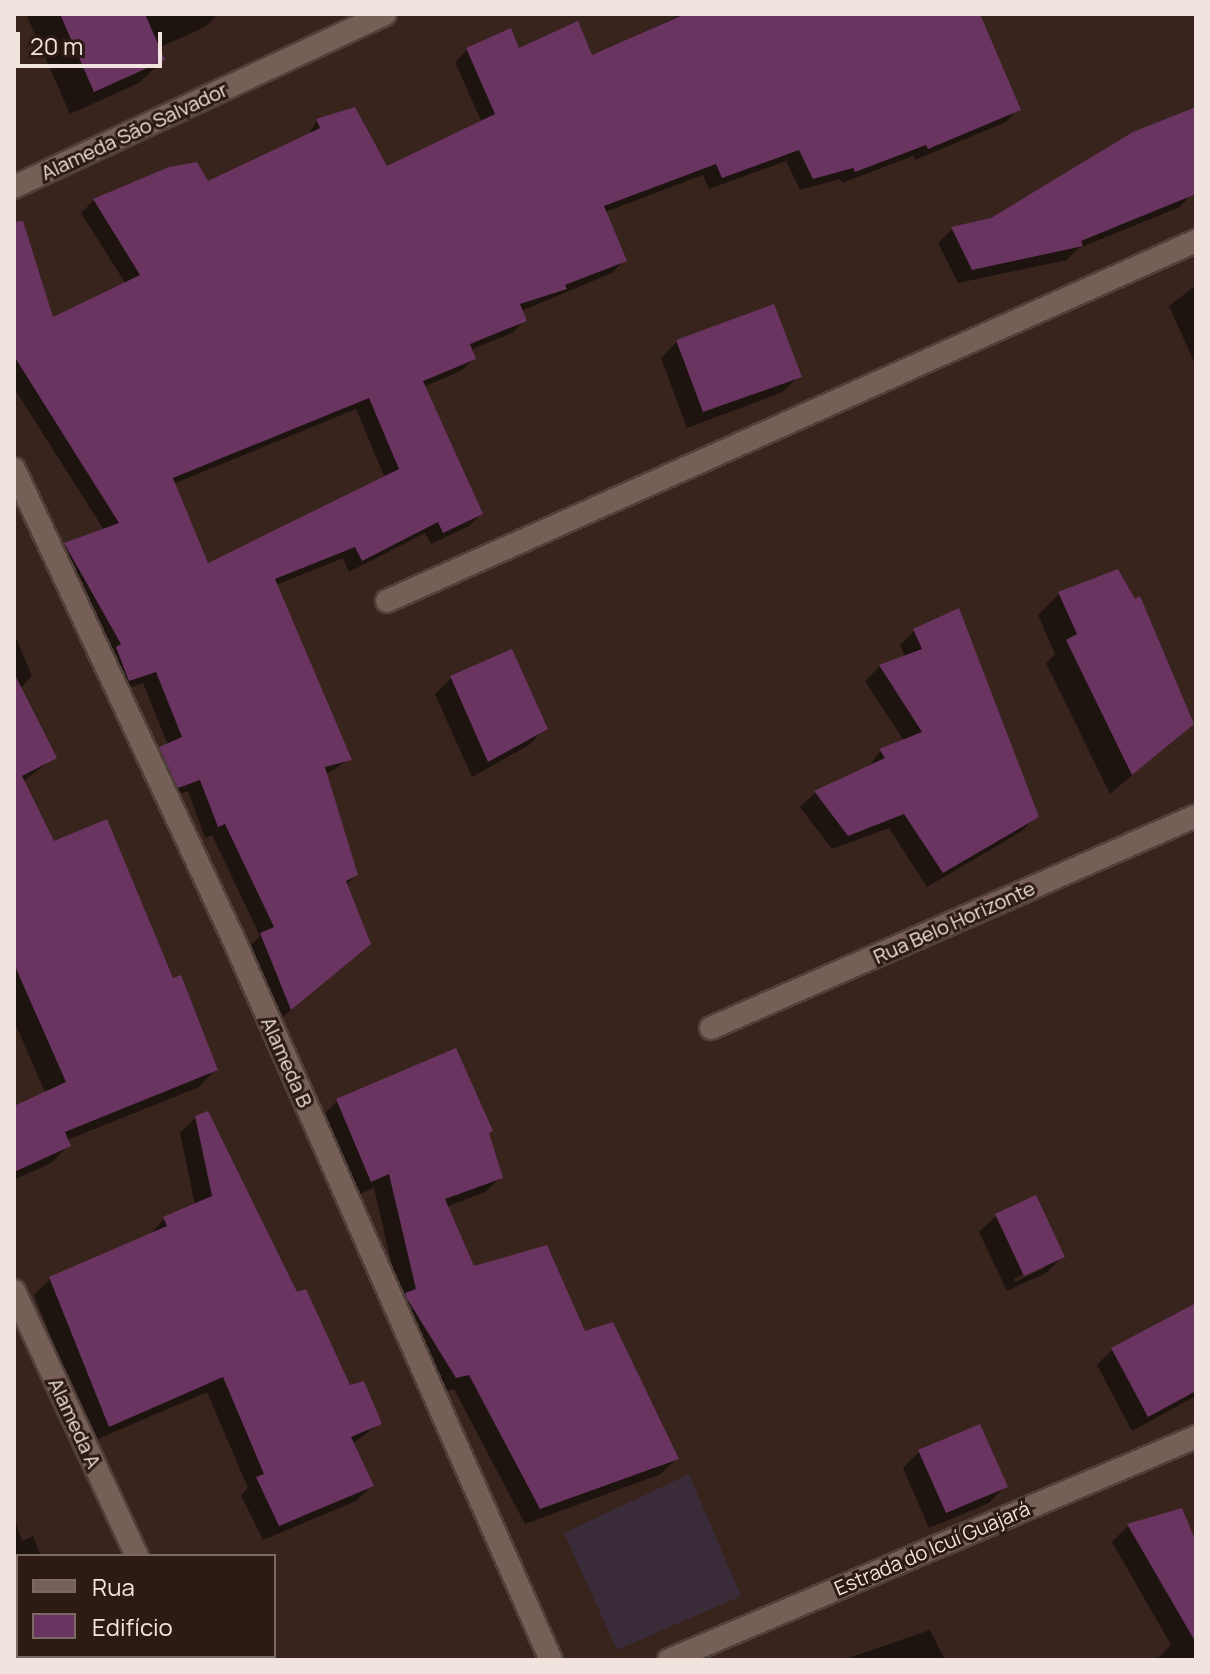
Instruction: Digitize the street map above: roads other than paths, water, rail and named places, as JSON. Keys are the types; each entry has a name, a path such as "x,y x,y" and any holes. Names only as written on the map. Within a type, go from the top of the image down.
{"street":[{"name":"Alameda São Salvador","path":"14,187 385,14"},
{"path":"387,601 1196,241"},
{"name":"Alameda B","path":"14,469 233,938 551,1660"},
{"name":"Rua Belo Horizonte","path":"711,1028 1196,816"},
{"name":"Alameda A","path":"14,1291 136,1554"},
{"name":"Estrada do Icuí Guajará","path":"669,1660 1196,1437"}]}
